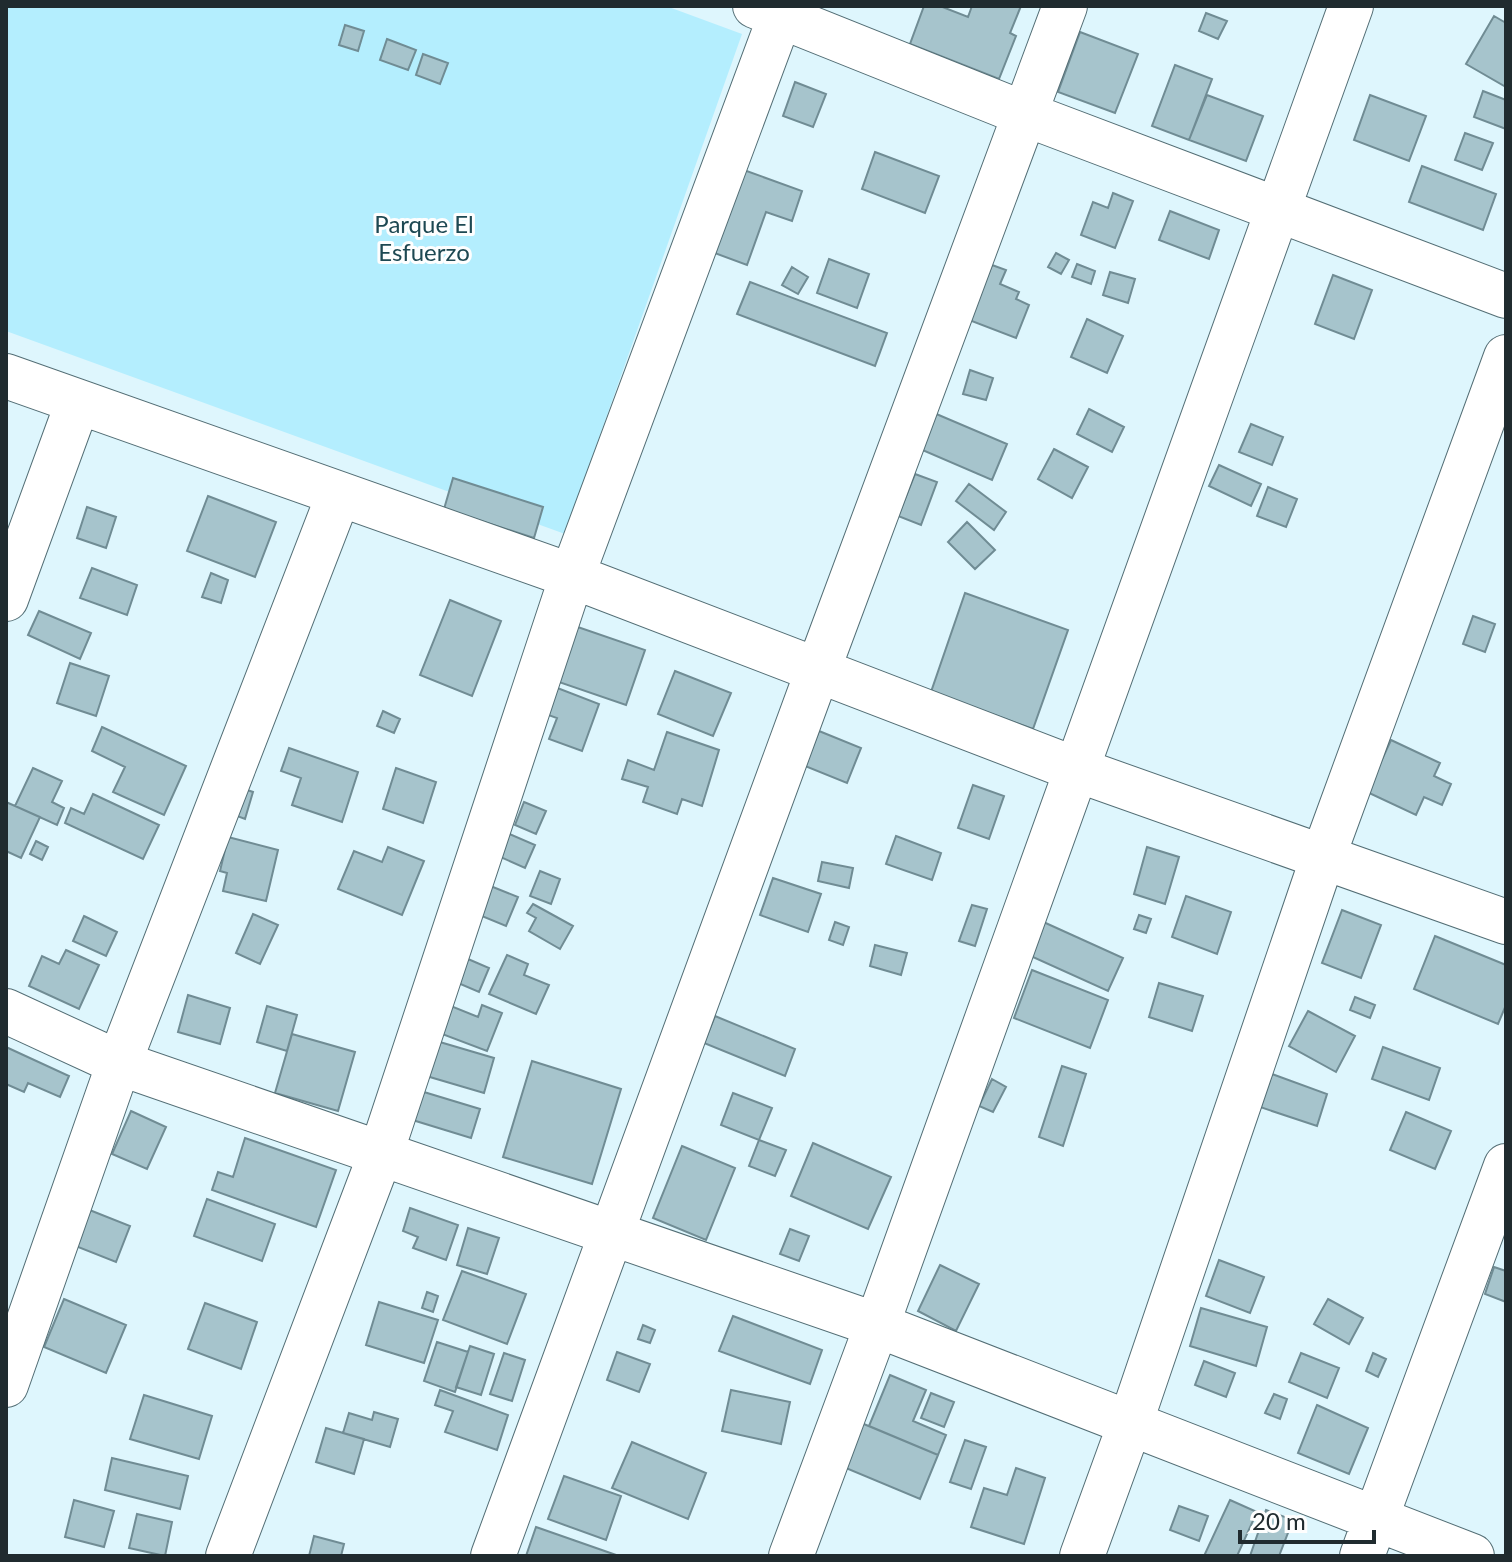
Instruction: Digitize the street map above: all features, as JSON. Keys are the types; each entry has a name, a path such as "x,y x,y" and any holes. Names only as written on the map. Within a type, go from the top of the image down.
{"street":[{"path":"493,1556 1065,6"},
{"path":"791,1556 1351,6"},
{"path":"228,1556 381,1153 572,576 773,9 1025,114 1506,296"},
{"path":"1082,1556 1323,857 1506,357"},
{"path":"6,376 572,576 1075,769 1506,922"},
{"path":"6,599 78,402"},
{"path":"6,1385 119,1063 339,494"},
{"path":"6,1011 119,1063 877,1325 1130,1424 1370,1538 1472,1556"},
{"path":"1370,1538 1506,1166"}],"green space":[{"name":"Parque El Esfuerzo","path":"6,6 666,6 742,34 565,534 6,331"}],"building":[{"path":"924,6 940,6 968,17 972,6 1021,6 1010,33 1016,36 999,79 910,44"},
{"path":"1206,13 1227,21 1218,39 1199,31"},
{"path":"1494,16 1506,23 1506,87 1466,64"},
{"path":"345,25 364,31 358,51 339,45"},
{"path":"1080,32 1138,54 1115,113 1058,92"},
{"path":"387,39 416,50 408,70 380,60"},
{"path":"423,54 448,63 440,84 416,75"},
{"path":"1175,65 1212,79 1189,140 1152,126"},
{"path":"795,82 826,94 813,127 783,116"},
{"path":"1483,91 1506,100 1506,129 1474,117"},
{"path":"1207,95 1263,116 1246,161 1189,140"},
{"path":"1370,95 1426,116 1409,161 1354,140"},
{"path":"1465,133 1493,143 1482,170 1455,160"},
{"path":"875,152 939,176 925,213 862,189"},
{"path":"1422,166 1496,194 1483,230 1409,202"},
{"path":"741,169 802,191 792,221 766,212 747,265 712,252"},
{"path":"1113,193 1133,201 1115,248 1081,235 1093,202 1108,208"},
{"path":"1170,211 1219,230 1209,259 1159,240"},
{"path":"1056,253 1069,260 1061,274 1048,267"},
{"path":"829,259 869,274 857,308 817,293"},
{"path":"1077,264 1095,271 1091,284 1072,277"},
{"path":"992,265 1006,270 1000,284 1019,292 1016,299 1029,305 1016,338 969,320"},
{"path":"792,267 808,277 798,294 782,285"},
{"path":"1110,272 1135,279 1128,303 1103,295"},
{"path":"1333,275 1372,290 1354,339 1315,324"},
{"path":"750,282 887,333 875,366 737,314"},
{"path":"1087,319 1123,336 1107,373 1071,357"},
{"path":"970,370 993,378 986,400 963,394"},
{"path":"1089,409 1124,427 1112,452 1077,434"},
{"path":"934,413 1007,444 992,480 920,449"},
{"path":"1251,424 1283,437 1272,465 1239,452"},
{"path":"1054,449 1088,467 1072,498 1038,479"},
{"path":"1219,465 1261,484 1251,506 1209,486"},
{"path":"915,474 937,482 921,525 898,516"},
{"path":"453,478 543,507 534,538 444,509"},
{"path":"969,484 1006,512 994,530 956,501"},
{"path":"1268,487 1297,499 1286,527 1257,516"},
{"path":"208,496 276,522 255,577 187,551"},
{"path":"87,507 116,517 106,548 77,538"},
{"path":"967,522 995,550 975,569 948,542"},
{"path":"92,568 137,585 127,615 80,598"},
{"path":"211,573 228,580 221,603 202,597"},
{"path":"965,593 1068,630 1033,729 931,692"},
{"path":"450,600 501,621 472,696 420,675"},
{"path":"39,611 91,633 80,659 28,635"},
{"path":"1473,616 1495,624 1485,652 1463,644"},
{"path":"569,624 645,650 626,705 550,679"},
{"path":"70,663 109,676 96,716 57,703"},
{"path":"675,671 731,693 713,736 658,714"},
{"path":"547,684 599,704 582,751 549,739 557,718 537,711"},
{"path":"383,711 400,719 394,733 377,726"},
{"path":"102,727 186,766 164,815 113,792 125,767 92,751"},
{"path":"819,731 861,748 847,783 805,766"},
{"path":"667,732 719,750 702,806 682,799 677,814 643,802 648,787 622,779 628,760 654,770"},
{"path":"1391,740 1440,763 1434,776 1451,784 1442,805 1424,797 1416,815 1367,792"},
{"path":"289,748 358,772 342,822 292,805 301,778 281,771"},
{"path":"33,768 62,781 52,802 64,808 57,825 15,806"},
{"path":"396,768 436,782 423,823 383,809"},
{"path":"973,785 1004,796 989,839 958,828"},
{"path":"238,787 253,792 245,819 229,813"},
{"path":"93,794 159,825 143,859 65,823 71,808 84,814"},
{"path":"6,802 40,817 21,858 6,851"},
{"path":"524,802 546,811 536,834 515,825"},
{"path":"505,832 535,845 525,868 496,855"},
{"path":"896,836 941,853 932,880 886,864"},
{"path":"228,837 278,850 266,901 223,891 227,873 220,871"},
{"path":"36,841 48,847 42,860 30,854"},
{"path":"388,847 424,861 402,915 338,889 354,851 382,862"},
{"path":"1147,847 1179,857 1165,904 1134,894"},
{"path":"822,862 853,868 849,888 818,881"},
{"path":"540,871 560,879 551,904 530,896"},
{"path":"773,878 821,894 808,932 760,915"},
{"path":"483,883 518,897 506,926 472,912"},
{"path":"1186,896 1231,912 1217,954 1172,937"},
{"path":"533,904 573,926 560,949 529,931 536,918 527,913"},
{"path":"972,905 987,909 975,946 959,941"},
{"path":"1342,910 1381,925 1361,978 1322,963"},
{"path":"253,914 278,925 260,964 236,953"},
{"path":"1139,915 1151,919 1146,933 1134,929"},
{"path":"84,916 117,932 106,956 73,941"},
{"path":"1039,920 1123,958 1108,991 1024,953"},
{"path":"835,922 849,927 843,945 829,940"},
{"path":"1435,936 1506,965 1506,1005 1498,1024 1414,989"},
{"path":"875,945 907,953 901,975 870,966"},
{"path":"66,950 99,965 79,1009 29,986 42,956 59,964"},
{"path":"507,955 528,964 524,975 549,985 536,1014 489,994"},
{"path":"468,959 489,968 479,992 458,983"},
{"path":"1032,970 1108,1000 1090,1048 1014,1018"},
{"path":"1159,983 1203,996 1192,1031 1149,1017"},
{"path":"188,995 230,1008 220,1044 178,1032"},
{"path":"1355,997 1375,1005 1370,1018 1350,1010"},
{"path":"482,1005 502,1013 487,1051 442,1034 451,1006 478,1017"},
{"path":"267,1006 297,1015 287,1051 257,1042"},
{"path":"1308,1011 1355,1036 1336,1072 1289,1046"},
{"path":"715,1016 795,1049 785,1076 704,1043"},
{"path":"292,1034 355,1052 338,1111 275,1093"},
{"path":"433,1040 494,1058 484,1093 423,1075"},
{"path":"6,1047 69,1076 60,1097 28,1083 24,1092 6,1084"},
{"path":"1383,1047 1440,1068 1429,1100 1372,1079"},
{"path":"532,1061 621,1089 592,1184 503,1157"},
{"path":"1062,1066 1086,1074 1063,1146 1039,1137"},
{"path":"1272,1074 1327,1094 1317,1126 1260,1107"},
{"path":"992,1079 1006,1087 993,1112 979,1106"},
{"path":"414,1089 480,1109 471,1138 406,1118"},
{"path":"733,1093 772,1108 759,1140 721,1125"},
{"path":"131,1111 166,1127 147,1169 112,1154"},
{"path":"1406,1112 1451,1131 1435,1169 1390,1150"},
{"path":"245,1138 336,1170 316,1227 212,1190 218,1172 233,1177"},
{"path":"759,1140 786,1150 775,1176 749,1166"},
{"path":"813,1143 891,1177 868,1229 791,1196"},
{"path":"682,1146 735,1168 706,1240 653,1218"},
{"path":"207,1199 275,1224 262,1261 194,1236"},
{"path":"410,1208 458,1225 446,1260 413,1248 418,1237 403,1231"},
{"path":"87,1209 130,1226 116,1262 73,1245"},
{"path":"468,1228 499,1238 487,1274 457,1265"},
{"path":"790,1229 809,1236 799,1261 780,1254"},
{"path":"1219,1260 1264,1277 1250,1313 1206,1296"},
{"path":"940,1265 979,1284 956,1331 918,1311"},
{"path":"1494,1267 1506,1271 1506,1302 1485,1294"},
{"path":"462,1271 526,1294 507,1344 443,1320"},
{"path":"427,1292 438,1296 433,1312 422,1308"},
{"path":"64,1299 126,1325 106,1373 44,1347"},
{"path":"1328,1299 1363,1318 1349,1344 1314,1324"},
{"path":"379,1302 438,1320 424,1363 366,1345"},
{"path":"205,1303 257,1322 241,1369 188,1349"},
{"path":"1201,1308 1267,1327 1256,1366 1190,1346"},
{"path":"733,1316 822,1350 810,1384 719,1351"},
{"path":"643,1325 655,1330 650,1343 638,1339"},
{"path":"437,1342 468,1352 455,1392 424,1381"},
{"path":"470,1346 494,1354 481,1395 456,1387"},
{"path":"617,1352 650,1364 639,1392 607,1380"},
{"path":"504,1353 525,1360 512,1401 490,1394"},
{"path":"1301,1353 1339,1368 1327,1398 1289,1382"},
{"path":"1373,1353 1386,1359 1378,1377 1366,1371"},
{"path":"1204,1361 1235,1373 1226,1397 1195,1385"},
{"path":"890,1375 926,1390 913,1421 946,1435 938,1455 869,1426"},
{"path":"440,1390 508,1415 497,1450 445,1432 453,1411 435,1405"},
{"path":"731,1390 790,1402 781,1444 722,1431"},
{"path":"931,1393 954,1402 944,1427 921,1418"},
{"path":"1274,1394 1287,1399 1280,1419 1265,1413"},
{"path":"144,1395 212,1416 199,1459 130,1439"},
{"path":"1317,1405 1368,1428 1349,1474 1298,1453"},
{"path":"374,1412 398,1419 390,1447 343,1433 349,1413 372,1420"},
{"path":"859,1422 938,1455 920,1499 841,1466"},
{"path":"326,1428 364,1439 354,1474 316,1462"},
{"path":"965,1440 986,1447 971,1489 950,1482"},
{"path":"632,1442 706,1473 688,1519 612,1488"},
{"path":"112,1458 188,1476 180,1509 105,1490"},
{"path":"1016,1468 1045,1478 1024,1544 971,1527 984,1488 1007,1495"},
{"path":"564,1476 621,1496 606,1540 548,1519"},
{"path":"74,1500 114,1511 104,1547 65,1537"},
{"path":"1230,1500 1257,1512 1237,1556 1204,1556"},
{"path":"1179,1506 1208,1516 1199,1541 1170,1530"},
{"path":"1266,1510 1293,1520 1279,1556 1250,1556"},
{"path":"137,1514 172,1522 165,1556 129,1548"},
{"path":"536,1527 619,1556 526,1556"},
{"path":"314,1536 344,1544 341,1556 309,1556"}]}
